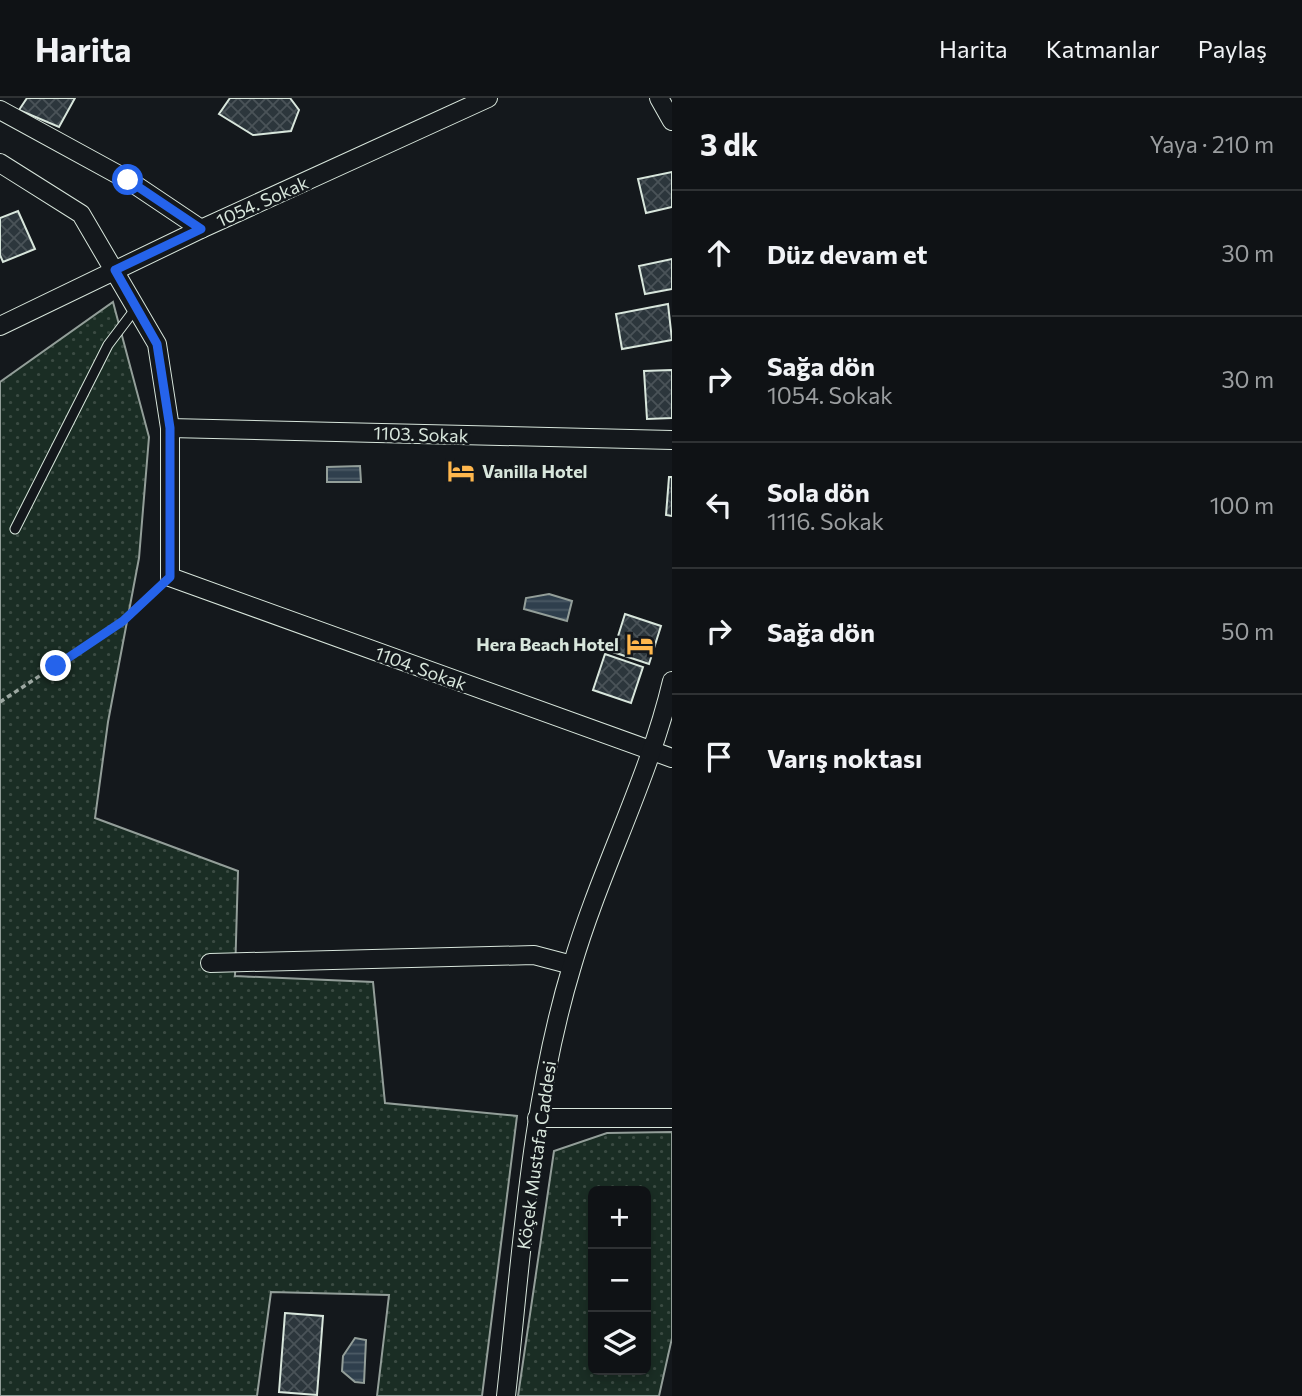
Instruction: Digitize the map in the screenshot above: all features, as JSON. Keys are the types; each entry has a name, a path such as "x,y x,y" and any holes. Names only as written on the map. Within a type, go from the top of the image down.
{"street":[{"name":"1054. Sokak","path":"0,326 201,229 488,98"},
{"path":"659,98 672,121"},
{"path":"0,110 128,180 201,229"},
{"path":"0,163 81,214 157,344 170,428 170,577"},
{"name":"1103. Sokak","path":"170,428 672,440"},
{"name":"1104. Sokak","path":"170,577 672,758"},
{"name":"Köçek Mustafa Caddesi","path":"506,1396 537,1118 572,965 650,752 672,681"},
{"path":"210,963 534,955 572,965"},
{"path":"537,1118 672,1118"}],"lane":[{"path":"15,529 108,345 136,307"}],"path":[{"path":"0,702 123,621 170,577"}],"green space":[{"path":"113,302 149,437 139,558 108,722 95,818 238,871 235,976 373,982 385,1103 517,1116 482,1396 377,1396 389,1295 271,1292 257,1396 0,1396 0,382"},
{"path":"672,1132 672,1338 659,1396 518,1396 554,1151 607,1133"}],"water":[{"path":"360,466 361,482 327,482 327,467"},
{"path":"549,594 572,601 567,621 524,609 526,598"},
{"path":"355,1338 366,1340 364,1383 355,1382 342,1371 343,1356"}],"building":[{"path":"27,98 75,98 59,127 19,110"},
{"path":"230,98 290,98 299,110 291,131 253,135 219,114"},
{"path":"672,172 672,207 646,213 638,179"},
{"path":"18,211 35,249 3,262 0,255 0,218"},
{"path":"672,259 672,289 645,294 639,266"},
{"path":"668,304 672,340 622,349 616,314"},
{"path":"672,370 672,418 647,419 644,371"},
{"path":"669,477 672,477 672,516 666,515"},
{"path":"625,614 661,626 649,664 613,652"},
{"path":"605,654 643,667 631,703 593,690"},
{"path":"285,1313 323,1316 317,1395 279,1392"}],"place":[{"name":"Vanilla Hotel","path":"461,471"},
{"name":"Hera Beach Hotel","path":"640,644"}],"route":[{"path":"56,666 123,621 170,577 170,428 157,344 115,270 201,229 128,180"}]}
